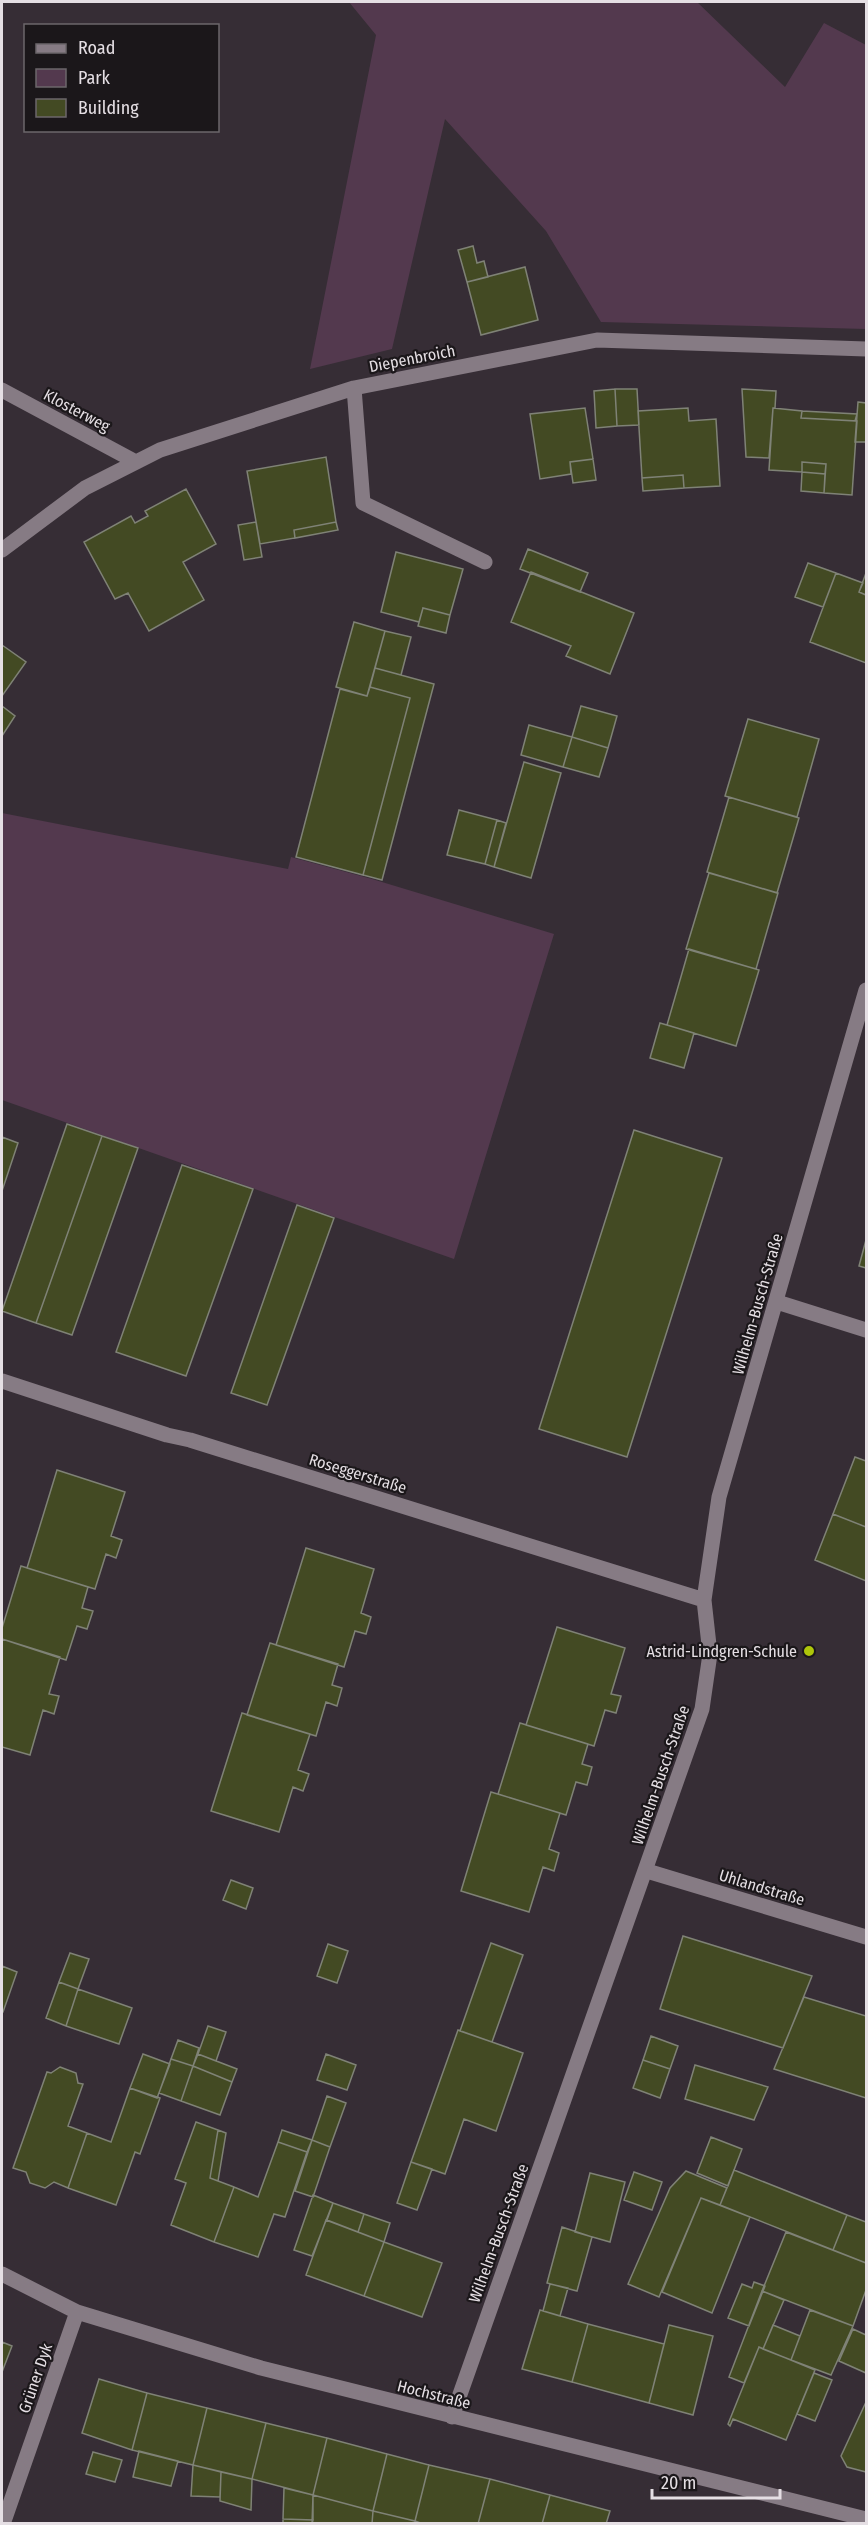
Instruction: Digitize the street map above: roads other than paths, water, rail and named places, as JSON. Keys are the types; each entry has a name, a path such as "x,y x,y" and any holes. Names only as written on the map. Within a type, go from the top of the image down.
{"street":[{"name":"Diepenbroich","path":"2,550 85,488 160,450 354,388 597,340 867,349"},
{"path":"354,388 363,503 485,562"},
{"name":"Klosterweg","path":"2,390 136,462"},
{"name":"Wilhelm-Busch-Straße","path":"452,2417 702,1709 710,1654 704,1600 719,1497 867,990"},
{"path":"777,1302 867,1330"},
{"name":"Roseggerstraße","path":"2,1381 167,1435 190,1440 704,1600"},
{"name":"Uhlandstraße","path":"647,1870 867,1937"},
{"name":"Hochstraße","path":"2,2274 77,2312 261,2368 867,2519"},
{"name":"Grüner Dyk","path":"3,2523 77,2312"}],"place":[{"name":"Astrid-Lindgren-Schule","path":"809,1651"}]}
